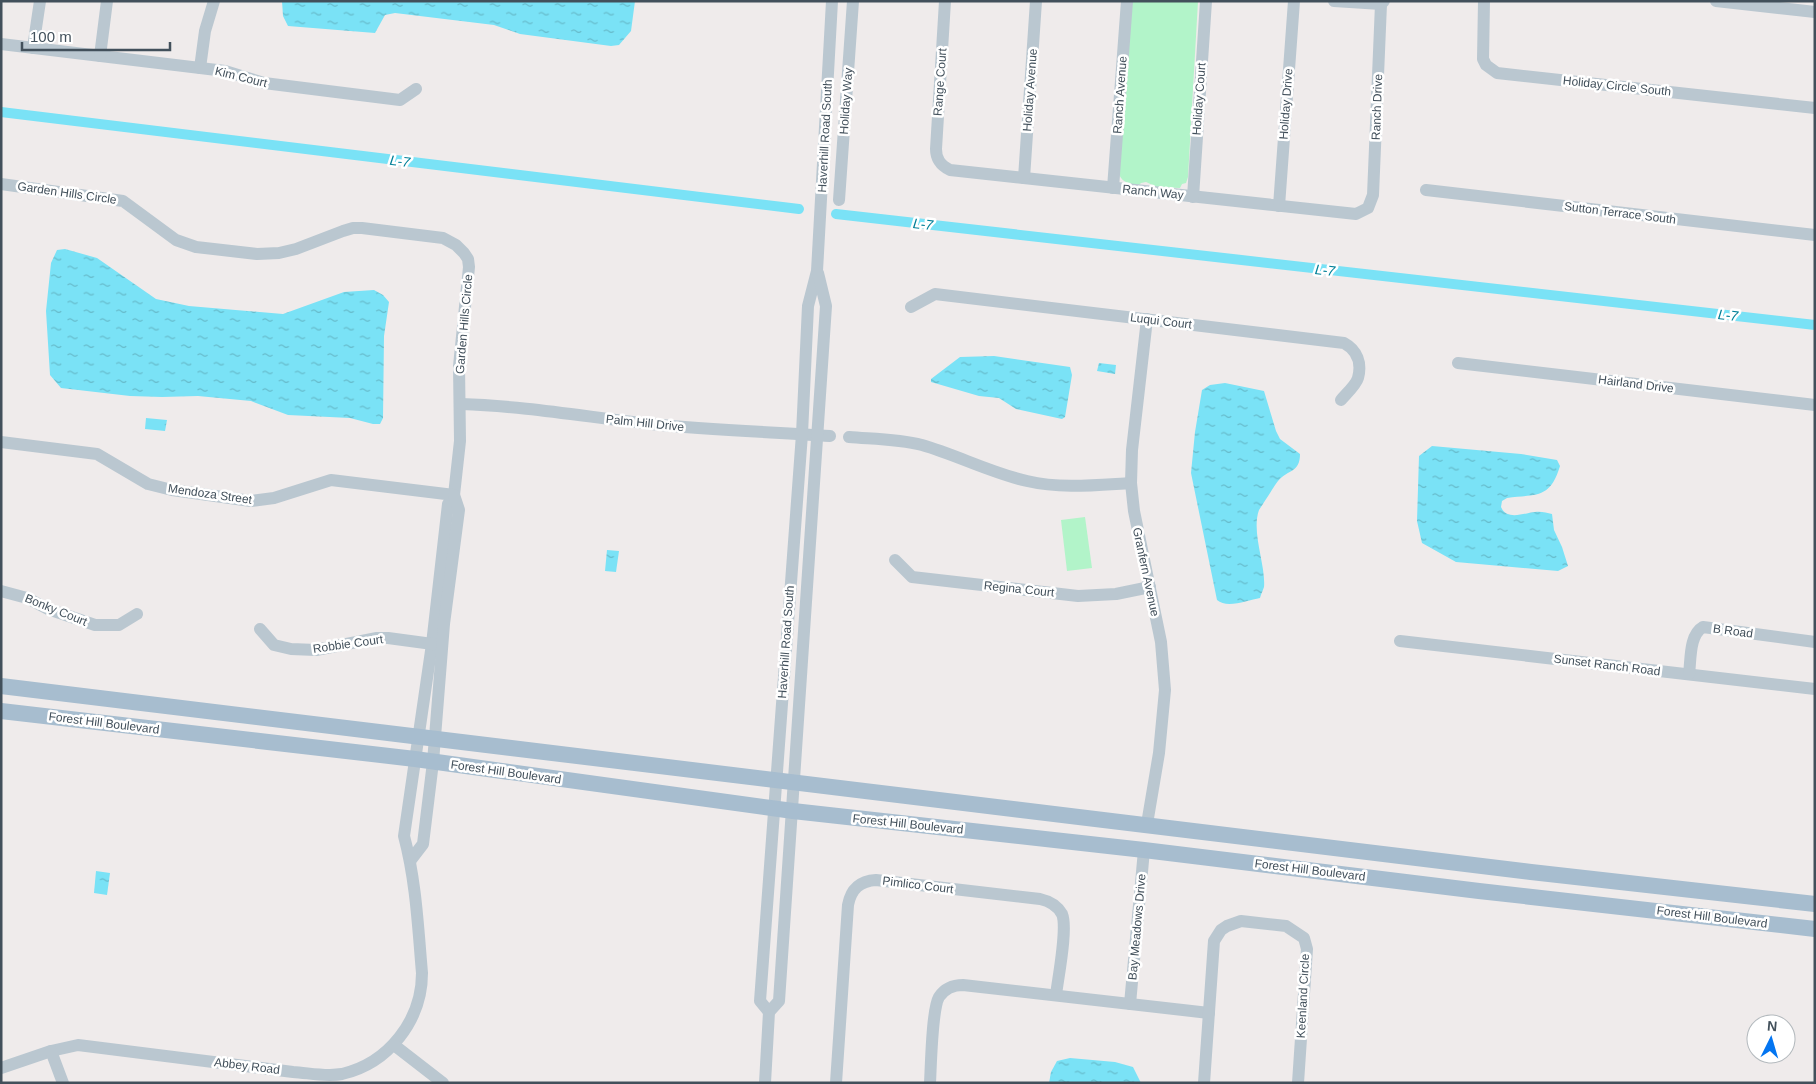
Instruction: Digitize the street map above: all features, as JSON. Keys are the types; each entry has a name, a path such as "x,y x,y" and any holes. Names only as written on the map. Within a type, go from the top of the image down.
{"main road":[{"name":"Forest Hill Boulevard","path":"1,686 795,783 1815,904"},
{"name":"Forest Hill Boulevard","path":"1,711 415,759 793,811 1144,850 1479,891 1815,929"},
{"path":"1088,844 1114,841 1130,836 1147,824"},
{"path":"1144,850 1172,834 1202,831"},
{"path":"1442,886 1478,865"},
{"path":"1479,891 1511,869"},
{"path":"1660,911 1696,891"}],"street":[{"path":"33,48 40,1"},
{"path":"100,56 107,1"},
{"path":"200,68 205,32 214,1"},
{"name":"Haverhill Road South","path":"769,1012 760,1000 802,434 808,306 817,271 832,1"},
{"name":"Holiday Way","path":"839,200 853,1"},
{"name":"Range Court","path":"939,162 936,149 945,1"},
{"name":"Holiday Avenue","path":"1024,178 1036,1"},
{"name":"Ranch Avenue","path":"1113,188 1126,1"},
{"name":"Holiday Court","path":"1193,197 1206,1"},
{"name":"Holiday Drive","path":"1279,206 1294,1"},
{"path":"1334,1 1383,3"},
{"name":"Holiday Circle South","path":"1484,1 1483,59 1486,65 1497,72 1815,108"},
{"path":"1716,1 1815,12"},
{"name":"Ranch Drive","path":"1368,208 1373,195 1383,3"},
{"name":"Kim Court","path":"1,44 224,71 248,80 264,83 400,100 416,89"},
{"name":"Ranch Way","path":"939,162 950,170 1193,197 1356,214 1368,208"},
{"name":"Garden Hills Circle","path":"1,184 123,200 176,240 196,247 257,254 278,253 296,249 353,228 443,238 456,245 464,253 468,259 469,267 460,352 460,440 454,495 448,504 437,644 433,762"},
{"name":"Sutton Terrace South","path":"1426,190 1815,235"},
{"name":"Haverhill Road South","path":"765,1083 769,1012 779,1001 826,306 817,271"},
{"name":"Luqui Court","path":"911,307 936,294 1344,343 1355,352 1358,358 1358,379 1341,400"},
{"name":"Granfern Avenue","path":"1147,319 1132,450 1131,483 1134,511 1161,642 1165,690 1159,753 1147,824"},
{"name":"Hairland Drive","path":"1458,363 1815,405"},
{"name":"Palm Hill Drive","path":"461,404 505,406 648,424 723,431 765,431 830,436"},
{"path":"849,437 897,440 921,445 1026,481 1049,485 1072,486 1131,483"},
{"name":"Mendoza Street","path":"1,442 97,454 154,485 172,490 252,500 274,498 331,480 454,495"},
{"name":"Regina Court","path":"895,560 912,577 1078,596 1108,595 1150,587"},
{"name":"Bonky Court","path":"1,591 27,598 48,609 95,625 119,625 137,614"},
{"name":"B Road","path":"1689,674 1694,636 1696,630 1702,627 1815,642"},
{"name":"Robbie Court","path":"260,629 274,645 291,649 316,650 377,638 437,644"},
{"name":"Sunset Ranch Road","path":"1400,641 1815,689"},
{"name":"Garden Hills Circle","path":"415,759 417,737 437,644"},
{"name":"Abbey Road","path":"1,1068 51,1051 78,1045 292,1077 342,1074 358,1069 385,1053 406,1029 414,1015 422,988 418,926 410,861 404,836 415,759"},
{"path":"410,861 423,844 433,762"},
{"name":"Bay Meadows Drive","path":"1130,1004 1144,850"},
{"name":"Pimlico Court","path":"836,1083 848,905 852,892 862,883 876,880 1040,899 1053,904 1062,914 1064,928 1056,995"},
{"name":"Keenland Circle","path":"1209,1013 1214,941 1227,926 1241,921 1286,926 1304,938 1307,949 1298,1083"},
{"path":"930,1083 935,1010 944,991 956,985 963,985 1209,1013 1204,1083"},
{"path":"394,1044 444,1083"},
{"path":"51,1051 63,1083"}],"green space":[{"path":"1130,1 1198,1 1188,177 1186,183 1182,184 1180,188 1157,187 1146,182 1139,185 1130,183 1122,179 1119,174"},
{"path":"1085,517 1092,568 1067,571 1061,520"}],"water":[{"path":"282,1 635,1 631,31 619,45 611,46 520,34 494,25 395,13 385,15 375,33 288,26 283,16"},
{"path":"65,249 97,258 156,299 189,306 283,314 344,292 374,290 383,295 389,302 384,336 383,418 380,424 350,418 288,415 251,401 198,396 130,396 61,388 50,375 46,311 51,263 57,250"},
{"path":"994,356 1070,367 1072,375 1065,417 1062,419 1016,409 999,398 979,396 931,382 931,379 960,357"},
{"path":"1099,363 1116,365 1115,374 1097,371"},
{"path":"1225,383 1264,391 1280,439 1300,454 1296,468 1278,481 1259,510 1257,528 1264,578 1264,587 1260,598 1232,604 1221,603 1217,600 1191,473 1202,390 1210,385"},
{"path":"146,418 167,420 165,431 145,429"},
{"path":"1432,446 1521,454 1557,460 1560,466 1556,477 1547,490 1534,495 1507,498 1502,501 1501,507 1507,514 1511,515 1537,512 1552,514 1554,530 1568,566 1558,571 1456,562 1422,543 1417,521 1419,456"},
{"path":"607,550 619,551 616,572 605,571"},
{"path":"96,871 110,873 107,895 94,893"},
{"path":"1070,1058 1115,1062 1133,1067 1141,1083 1049,1083 1051,1072 1057,1061"}],"waterway":[{"name":"L-7","path":"1,112 799,209"},
{"name":"L-7","path":"836,214 1815,325"}]}
